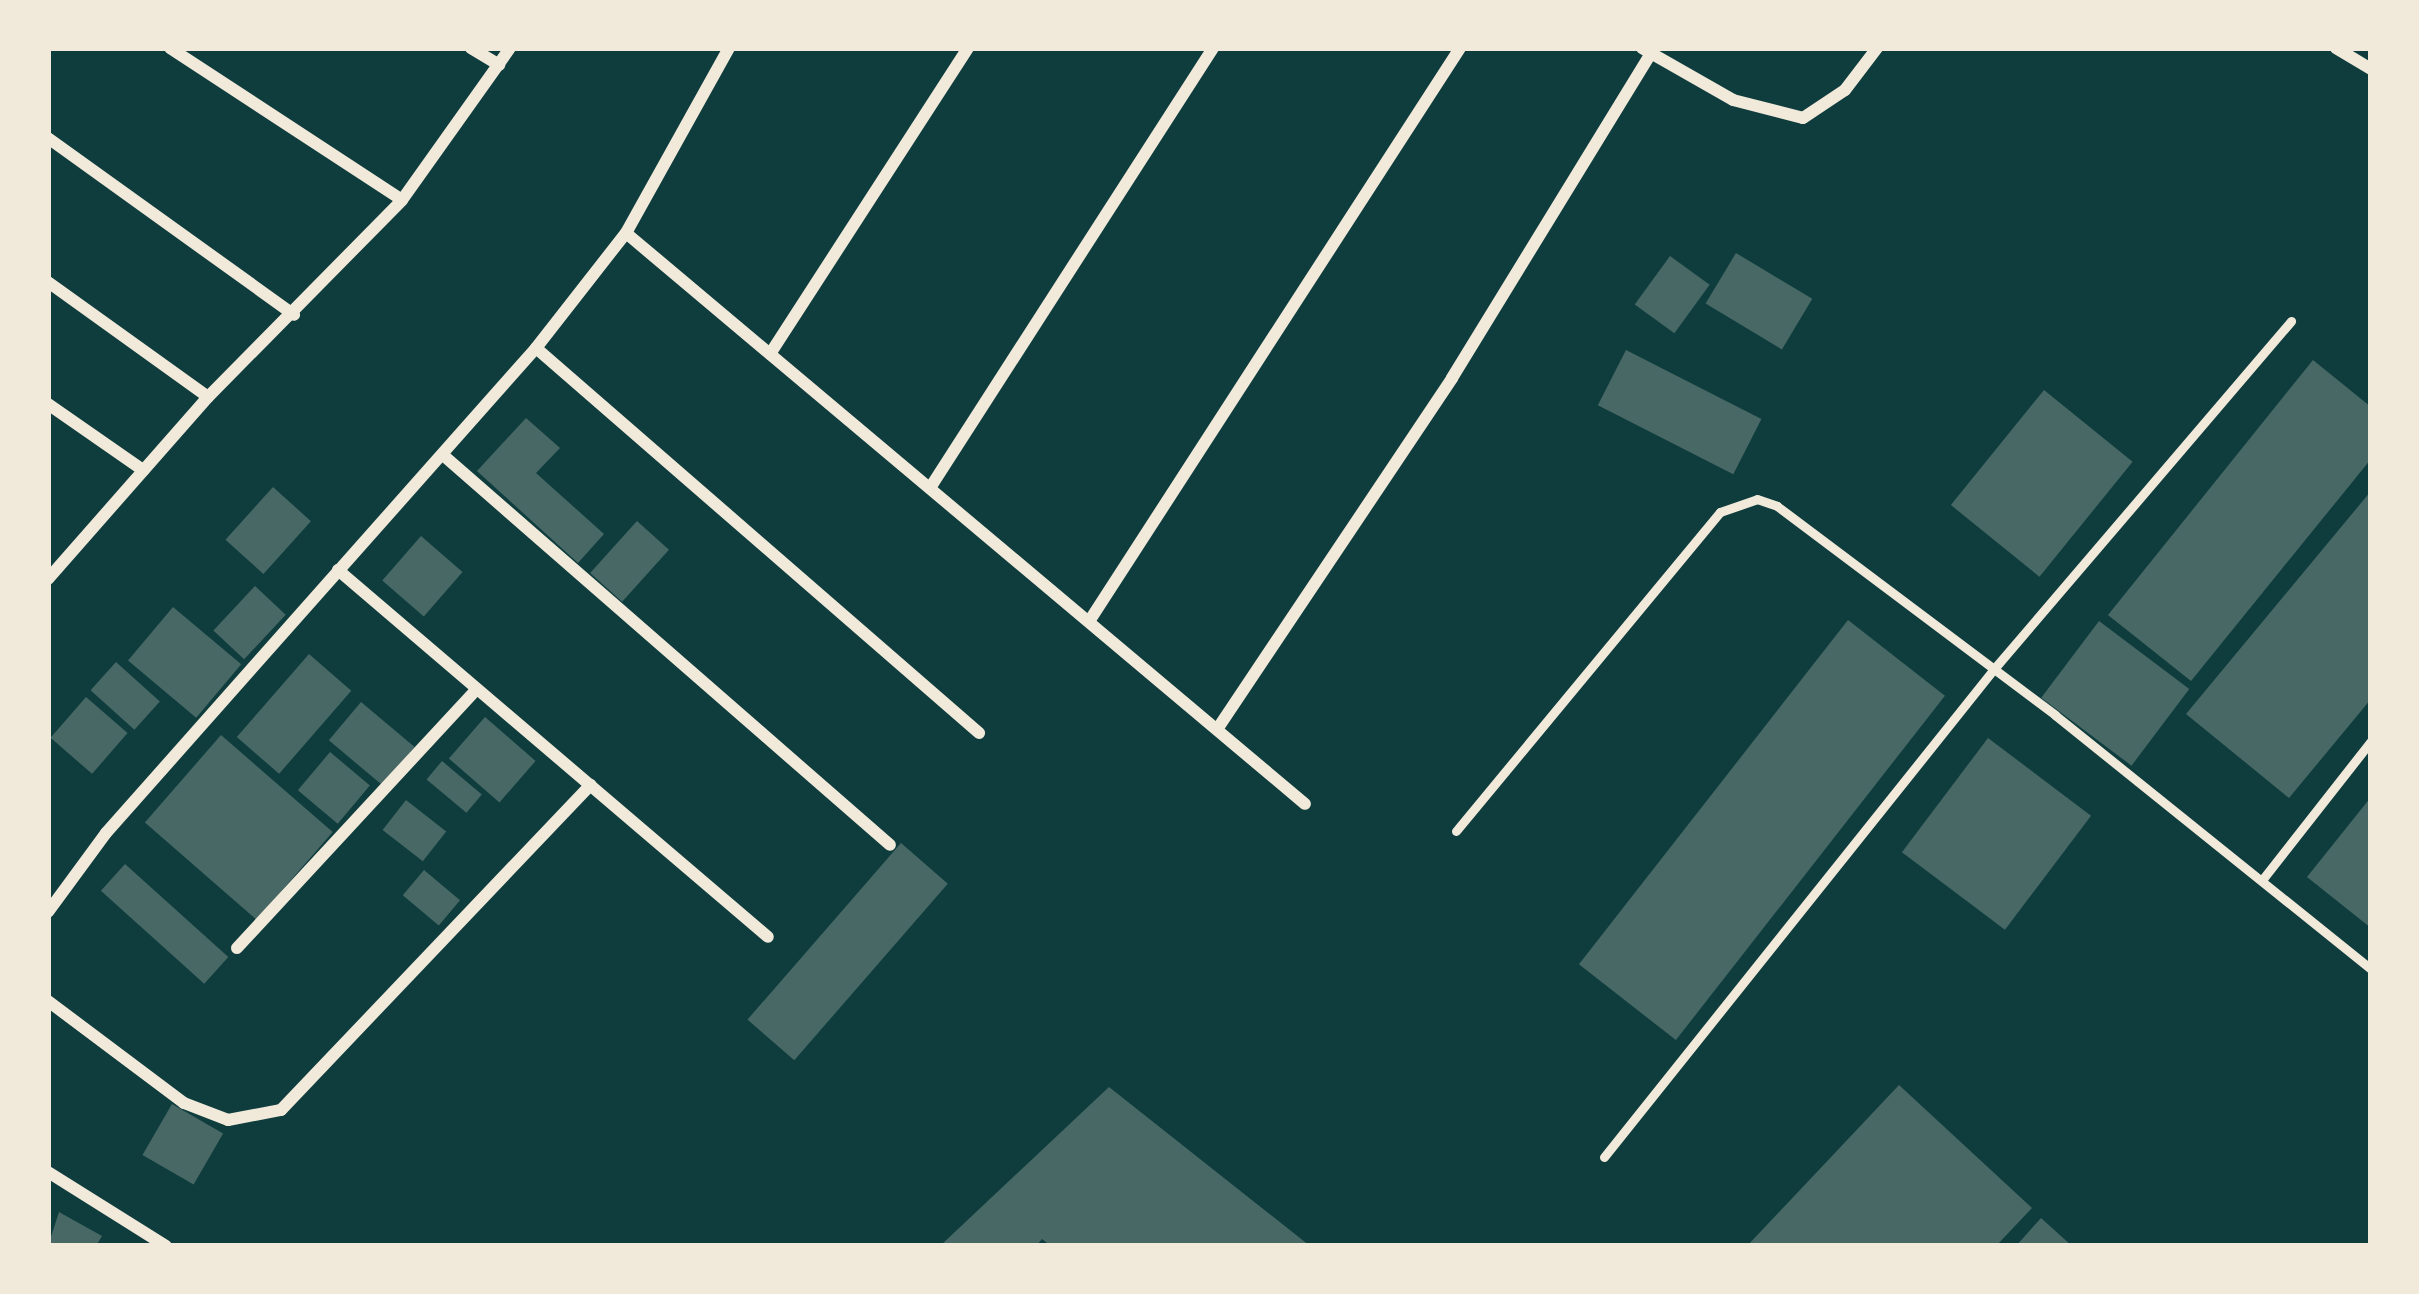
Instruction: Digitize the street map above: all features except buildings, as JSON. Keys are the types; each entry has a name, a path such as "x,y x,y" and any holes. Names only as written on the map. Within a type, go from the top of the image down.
{"street":[{"path":"170,48 402,200"},
{"path":"471,48 499,65"},
{"path":"48,579 208,398 295,315 402,200 510,48"},
{"path":"48,912 106,833 536,348 626,233 729,48"},
{"path":"770,354 968,48"},
{"path":"931,488 1213,48"},
{"path":"1090,620 1460,48"},
{"path":"1218,728 1452,378 1646,50 1733,100 1803,118 1845,90 1877,48"},
{"path":"2336,48 2371,69"},
{"path":"48,138 295,315"},
{"path":"626,233 1305,804"},
{"path":"48,282 208,398"},
{"path":"536,348 979,733"},
{"path":"48,404 143,470"},
{"path":"443,455 890,845"},
{"path":"338,570 768,937"},
{"path":"237,948 477,689"},
{"path":"48,1001 184,1103 228,1120 281,1110 590,785"},
{"path":"48,1172 166,1246"}],"lane":[{"path":"1604,1157 1993,670 2291,321"},
{"path":"1456,832 1720,512 1742,499 1777,506 2371,968"},
{"path":"2262,880 2371,741"}]}
